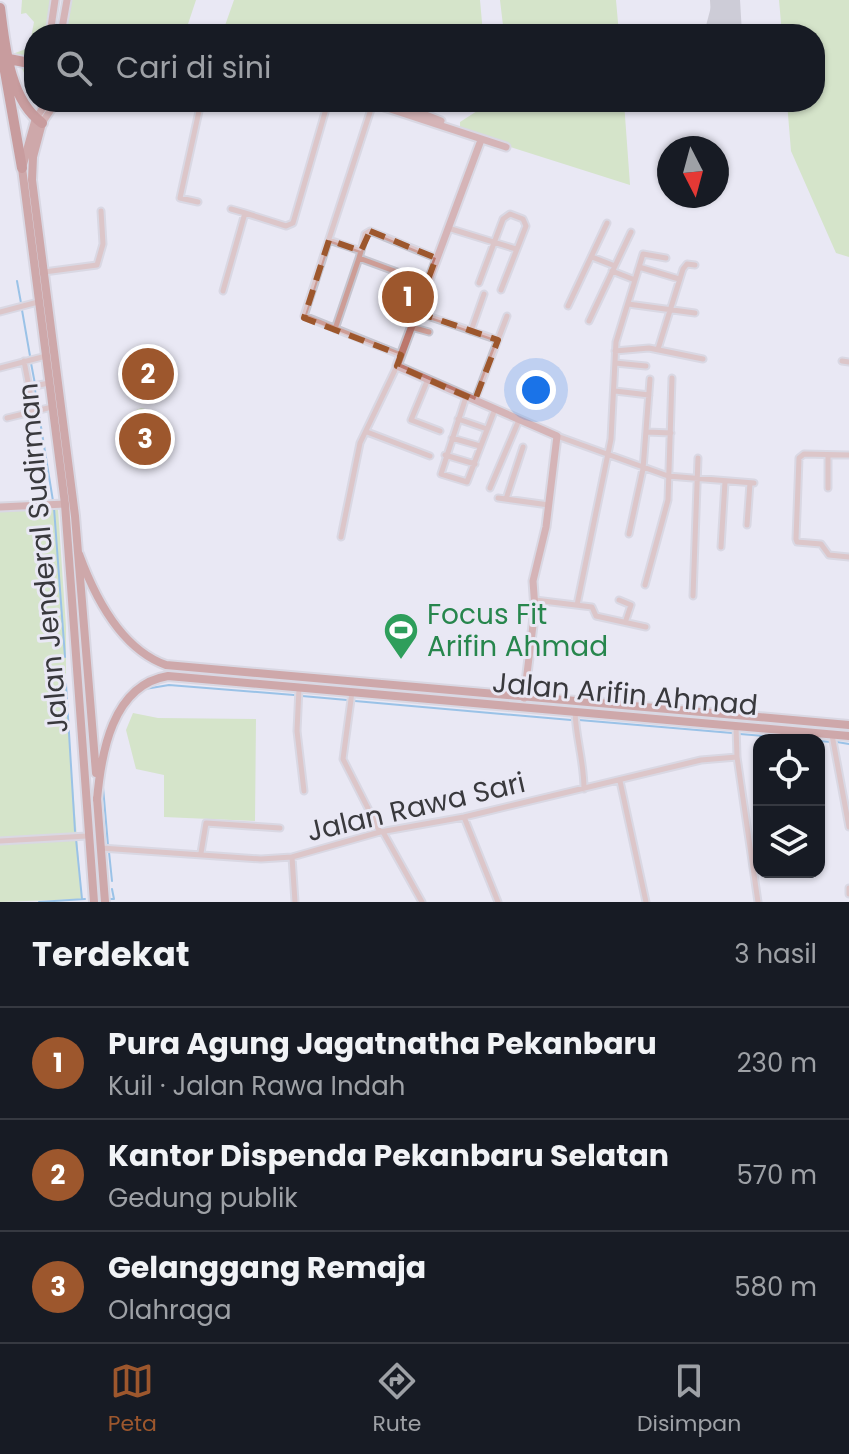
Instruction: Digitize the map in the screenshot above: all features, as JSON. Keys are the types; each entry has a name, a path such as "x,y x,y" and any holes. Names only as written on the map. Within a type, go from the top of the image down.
{"highway":[{"path":"0,8 9,59 18,92 24,100"},
{"path":"0,43 3,75 22,168"},
{"path":"9,59 24,62"},
{"path":"33,112 39,120"}],"main road":[{"name":"Jalan Jenderal Sudirman","path":"39,120 22,168 65,504 94,902"},
{"name":"Jalan Jenderal Sudirman","path":"39,120 32,171 79,554 105,902"},
{"path":"39,307 50,311"},
{"name":"Jalan Arifin Ahmad","path":"79,554 88,578 120,629 137,648 160,663 179,668 575,712 849,736"},
{"path":"76,661 87,660"},
{"path":"78,676 88,676"},
{"name":"Jalan Arifin Ahmad","path":"97,800 102,758 124,704 146,683 177,676 352,692 524,696 849,725"},
{"path":"776,729 780,719"}],"street":[{"path":"51,24 55,0"},
{"path":"63,24 67,0"},
{"path":"39,112 39,120"},
{"path":"39,120 43,112"},
{"path":"39,120 47,112"},
{"path":"198,202 180,198 199,112"},
{"path":"231,209 287,226 293,223 325,112"},
{"path":"368,112 304,316 401,355"},
{"path":"405,112 432,119"},
{"path":"416,112 453,130 506,147"},
{"path":"341,537 360,443 397,366 481,140"},
{"path":"44,272 97,265 103,244 101,211"},
{"path":"223,291 245,213"},
{"path":"479,283 504,217 510,214 526,224 501,290"},
{"path":"568,306 607,223"},
{"path":"448,228 516,249"},
{"path":"335,329 365,234 370,231 436,258"},
{"path":"589,321 631,232"},
{"path":"329,240 427,283"},
{"path":"577,605 608,457 615,391 615,351 643,254 666,258"},
{"path":"592,257 635,280"},
{"path":"658,349 685,265 695,265"},
{"path":"639,267 679,279"},
{"path":"471,331 484,294"},
{"path":"628,304 669,307 695,313"},
{"path":"0,312 39,307"},
{"path":"416,312 498,340"},
{"path":"475,400 507,316"},
{"path":"411,327 429,332"},
{"path":"615,351 658,349 703,359"},
{"path":"0,368 46,356"},
{"path":"24,361 32,404"},
{"path":"615,363 646,366"},
{"path":"397,366 557,436 643,469 698,480 752,483 747,525"},
{"path":"645,585 667,507 672,378"},
{"path":"428,379 411,420 440,431"},
{"path":"629,534 643,469 650,379"},
{"path":"29,387 50,382"},
{"path":"615,391 649,395"},
{"path":"466,396 441,474 465,483 495,409"},
{"path":"7,418 52,407"},
{"path":"458,419 487,429"},
{"path":"490,488 519,420"},
{"path":"367,432 430,456"},
{"path":"647,432 671,433"},
{"path":"524,696 535,600 533,581 550,505 557,436"},
{"path":"452,438 480,446"},
{"path":"506,499 523,447"},
{"path":"849,455 804,454 799,458 796,539 797,542 821,544 829,555 849,557"},
{"path":"445,455 475,464"},
{"path":"828,455 828,488"},
{"path":"693,596 698,458"},
{"path":"721,547 725,482"},
{"path":"498,498 550,505"},
{"path":"0,507 65,504"},
{"path":"535,600 593,607 596,616 626,620 646,627"},
{"path":"619,600 631,605 626,620"},
{"path":"299,687 297,731 304,791"},
{"path":"352,692 343,759 422,902"},
{"path":"575,712 576,741 584,757 584,789"},
{"path":"736,726 737,757 758,902"},
{"path":"832,735 849,827"},
{"name":"Jalan Rawa Sari","path":"100,848 261,859 292,857 381,832 464,817 701,760 737,757"},
{"path":"620,781 646,902"},
{"path":"464,817 498,902"},
{"path":"201,853 206,823 280,828"},
{"path":"0,841 87,836"},
{"path":"292,857 295,902"}],"highlighted area":[{"path":"370,231 436,258 416,312 498,340 475,400 397,366 401,355 304,318 329,240 361,251"}],"green space":[{"path":"22,0 51,0 49,24 34,24 26,13 21,14"},
{"path":"70,0 196,0 188,24 66,24"},
{"path":"234,0 480,0 482,24 226,24"},
{"path":"500,0 616,0 618,24 503,24"},
{"path":"779,0 849,0 849,257 836,253 791,151 788,112 825,112 825,24 781,24"},
{"path":"24,50 24,73 15,53"},
{"path":"476,112 625,112 630,185 460,131 460,122"},
{"path":"141,408 158,412 165,427 166,448 155,464 132,463 124,448 124,424 133,412"},
{"path":"0,509 58,509 66,627 66,702 82,899 0,902"},
{"path":"133,713 158,718 256,719 255,821 164,817 164,775 136,769 126,730"}],"waterway":[{"path":"17,281 21,303"},
{"path":"22,310 30,356"},
{"path":"31,363 35,384"},
{"path":"35,390 53,501"},
{"path":"54,508 65,657"},
{"path":"66,684 75,831"},
{"path":"145,689 169,685 294,695"},
{"path":"302,696 347,700"},
{"path":"355,701 571,720"},
{"path":"579,720 732,733"},
{"path":"740,734 753,735"},
{"path":"825,742 831,742"},
{"path":"837,742 849,744"},
{"path":"103,787 108,845"},
{"path":"76,839 82,899"},
{"path":"109,852 112,881"},
{"path":"108,899 114,899 112,889"},
{"path":"39,902 85,899"}],"taxiway":[{"path":"713,24 719,0"},
{"path":"725,9 730,24"}],"runway":[{"path":"725,0 726,24"}],"place":[{"name":"Pura Agung Jagatnatha Pekanbaru","path":"408,297"},
{"name":"Kantor Dispenda Pekanbaru Selatan","path":"148,374"},
{"name":"Gelanggang Remaja","path":"145,439"},
{"name":"Focus Fit Arifin Ahmad","path":"401,661"}]}
